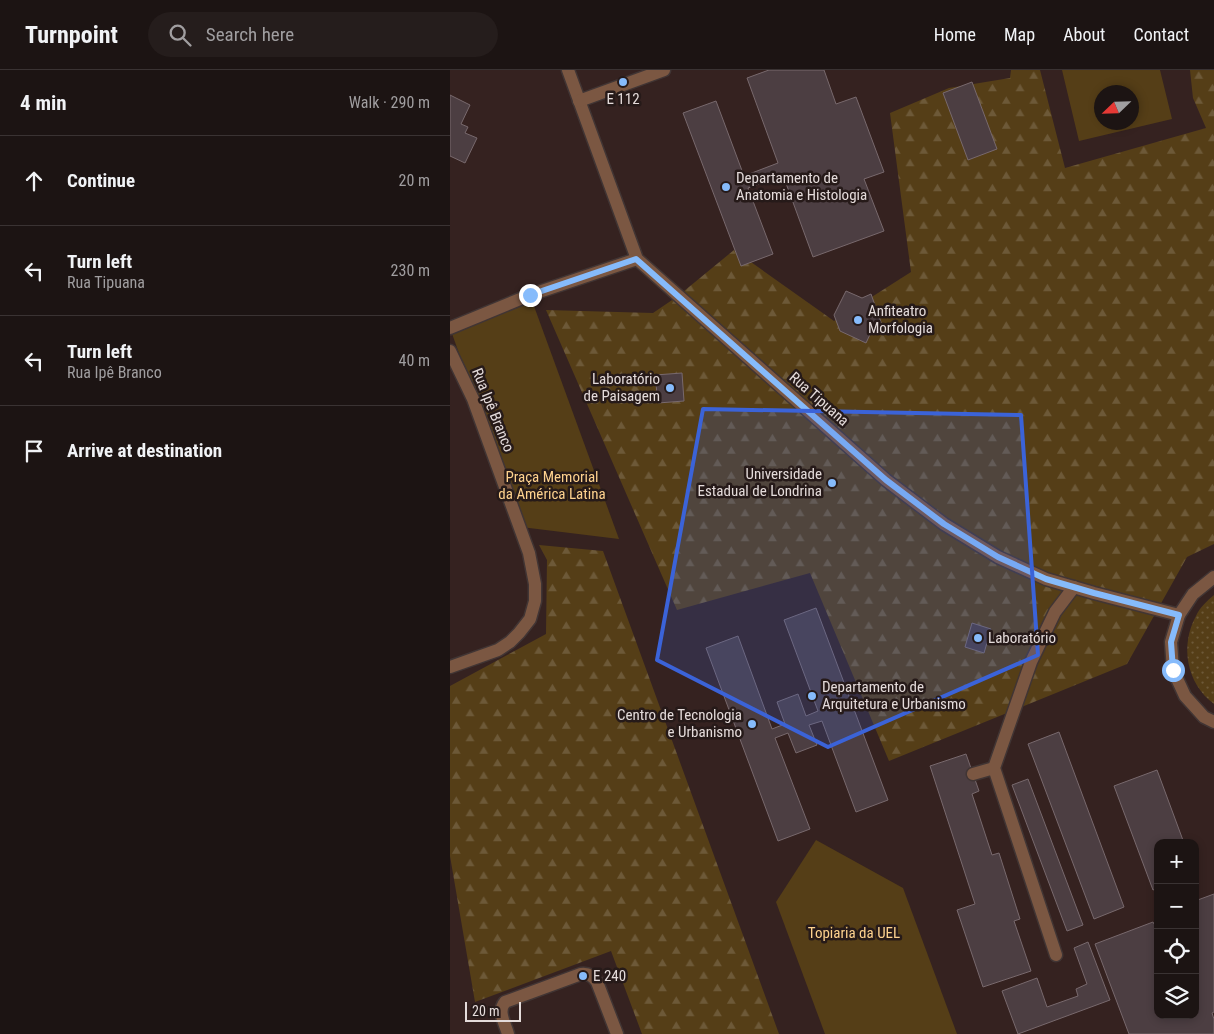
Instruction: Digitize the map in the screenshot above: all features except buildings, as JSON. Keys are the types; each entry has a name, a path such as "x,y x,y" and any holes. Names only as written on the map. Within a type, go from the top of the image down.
{"street":[{"name":"Rua Tipuana","path":"568,70 636,259 886,480 944,524 998,557 1046,579 1179,615"},
{"path":"579,101 664,70"},
{"path":"450,328 530,295 636,259"},
{"name":"Rua Ipê Branco","path":"450,351 474,399 529,553 533,566 535,602 530,619 520,633 510,642 498,650 450,667"},
{"path":"1214,578 1193,594 1179,615 1171,642 1173,670 1185,696 1204,717 1214,722"},
{"path":"1056,955 994,768 1031,662 1055,612 1074,587"},
{"path":"973,774 994,768"},
{"path":"508,1034 501,1009 505,1002 581,974 586,974 592,976 597,982 617,1034"}],"highlighted area":[{"path":"703,409 1021,415 1038,655 828,747 657,660"}],"shaded area":[{"name":"Universidade Estadual de Londrina","path":"450,70 1214,70 1214,1034 450,1034"}],"green space":[{"path":"1011,70 1040,70 1065,168 1206,128 1193,98 1190,70 1214,70 1214,544 1187,557 1127,664 889,761 810,573 677,610 546,310 653,313 678,296 734,250 834,321 911,272 890,113 949,88 1010,78"},
{"path":"1062,70 1160,70 1172,119 1139,127 1139,85 1094,85 1094,130 1126,130 1079,141"},
{"name":"Praça Memorial da América Latina","path":"531,298 619,539 521,527 450,328"},
{"path":"539,545 603,551 779,1034 642,1034 611,951 475,1002 450,856 450,686 546,634 547,560"},
{"path":"1214,595 1214,704 1197,685 1192,675 1187,651 1191,627 1196,616 1206,602"},
{"name":"Topiaria da UEL","path":"816,840 903,888 957,1034 825,1034 776,902"}],"place":[{"name":"E 112","path":"623,82"},
{"name":"Departamento de Anatomia e Histologia","path":"726,187"},
{"name":"Anfiteatro Morfologia","path":"858,320"},
{"name":"Laboratório de Paisagem","path":"670,388"},
{"name":"Universidade Estadual de Londrina","path":"832,483"},
{"name":"Laboratório","path":"978,638"},
{"name":"Departamento de Arquitetura e Urbanismo","path":"812,696"},
{"name":"Centro de Tecnologia e Urbanismo","path":"752,724"},
{"name":"E 240","path":"583,976"}],"route":[{"path":"530,295 636,259 886,480 944,524 998,557 1046,579 1179,615 1171,642 1173,670"}]}
